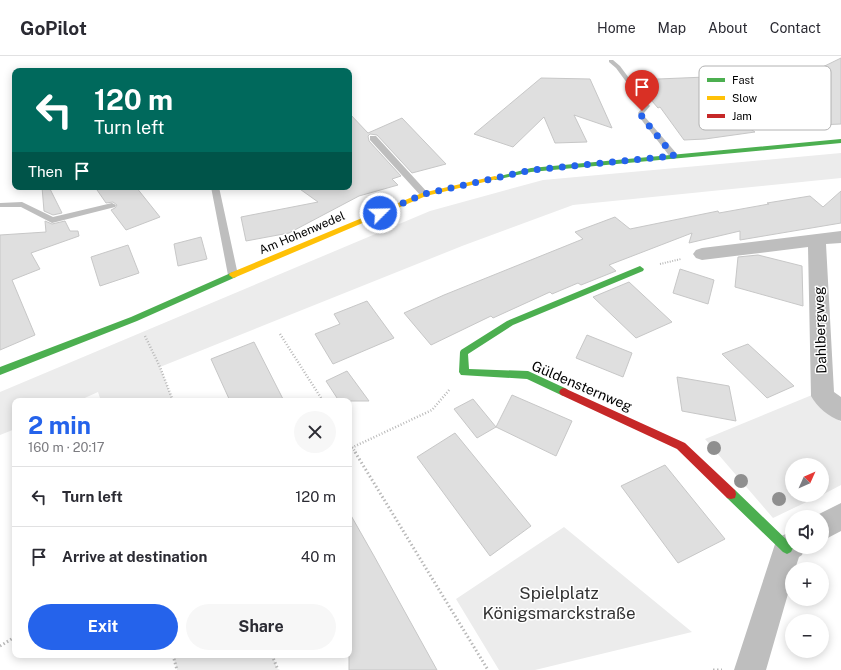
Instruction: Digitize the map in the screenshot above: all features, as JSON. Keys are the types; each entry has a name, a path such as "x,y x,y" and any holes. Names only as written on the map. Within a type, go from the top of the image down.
{"street":[{"name":"Am Hohenwedel","path":"0,371 134,319 233,275 424,194 531,170 841,141"},
{"path":"702,254 841,237"},
{"name":"Dahlbergweg","path":"816,240 822,396 841,411"},
{"path":"464,372 464,352 510,323 640,268"},
{"name":"Güldensternweg","path":"464,372 528,375 681,446 785,542"},
{"path":"829,523 841,516"},
{"path":"750,670 786,554"}],"lane":[{"path":"611,62 618,67 647,106 641,113 642,117 674,156"},
{"path":"372,138 424,194"},
{"path":"216,190 233,275"},
{"path":"0,205 22,204 52,220 112,205"}],"path":[{"path":"640,268 702,254"},
{"path":"134,319 140,326 160,367 172,398"},
{"path":"280,334 321,398"},
{"path":"352,448 432,410 464,372"},
{"path":"352,450 488,670"},
{"path":"0,646 12,639"},
{"path":"174,658 177,670"},
{"path":"273,658 278,670"}],"green space":[{"path":"841,153 841,178 573,205 462,246 160,367 172,398 100,398 98,392 85,398 12,398 12,430 0,435 0,392 430,211 543,180"},
{"path":"812,395 841,422 841,485 829,491 829,458 785,458 785,502 806,502 790,510 785,510 785,512 773,518 705,439"},
{"name":"Spielplatz Königsmarckstraße","path":"564,527 692,632 535,670 499,670 456,599"},
{"path":"174,658 273,658 278,670 177,670"}],"building":[{"path":"841,58 841,124 831,124 831,66 825,66"},
{"path":"699,77 699,130 752,130 755,132 705,139 684,140 660,107 658,108 634,80"},
{"path":"541,78 590,79 612,128 574,115 587,142 555,143 544,117 513,147 474,134"},
{"path":"352,116 368,133 402,118 446,164 412,173 377,135 370,134 368,136 369,141 401,176 392,179 398,185 359,196 289,233 246,241 241,217 318,202 301,190 352,190"},
{"path":"42,190 50,190 62,213 53,215 44,211"},
{"path":"97,190 138,190 160,217 126,230 111,210 117,205 113,202 106,203"},
{"path":"841,191 841,223 740,240 740,231 689,243 692,233 609,265 616,271 581,285 578,283 552,294 550,292 493,318 491,316 431,345 404,313 444,295 583,239 575,232 615,217 630,229 718,211 719,213 810,196 823,207"},
{"path":"45,221 52,224 65,221 70,231 78,231 79,236 31,253 40,269 12,280 35,335 0,350 0,235 46,232"},
{"path":"201,237 207,259 178,266 174,244"},
{"path":"128,245 139,273 100,286 91,257"},
{"path":"758,255 802,266 803,306 735,287 738,257"},
{"path":"680,269 714,280 708,304 673,293"},
{"path":"629,282 672,322 636,338 593,297"},
{"path":"367,301 394,338 333,364 315,334 340,324 334,314"},
{"path":"587,335 632,353 623,377 576,358"},
{"path":"254,342 282,398 229,398 211,359"},
{"path":"748,344 794,386 767,398 722,354"},
{"path":"347,371 369,401 352,401 352,398 337,398 326,381"},
{"path":"677,377 729,386 736,421 682,411"},
{"path":"512,395 572,421 556,456 496,427"},
{"path":"473,399 496,427 477,438 454,409"},
{"path":"455,433 531,526 490,556 417,457"},
{"path":"665,465 725,539 678,563 621,486"},
{"path":"352,517 437,670 349,670 349,658 352,658"}],"traffic: fast":[{"path":"495,178 531,170 841,141"},
{"path":"564,392 528,375 464,372 464,352 510,323 640,269"},
{"path":"0,371 134,319 233,275"},
{"path":"731,494 785,546"}],"traffic: slow":[{"path":"233,275 424,194 495,178"}],"traffic: jam":[{"path":"564,392 681,446 731,494"}],"route":[{"path":"380,213 424,194 531,170 674,156 642,117 642,111"}]}
